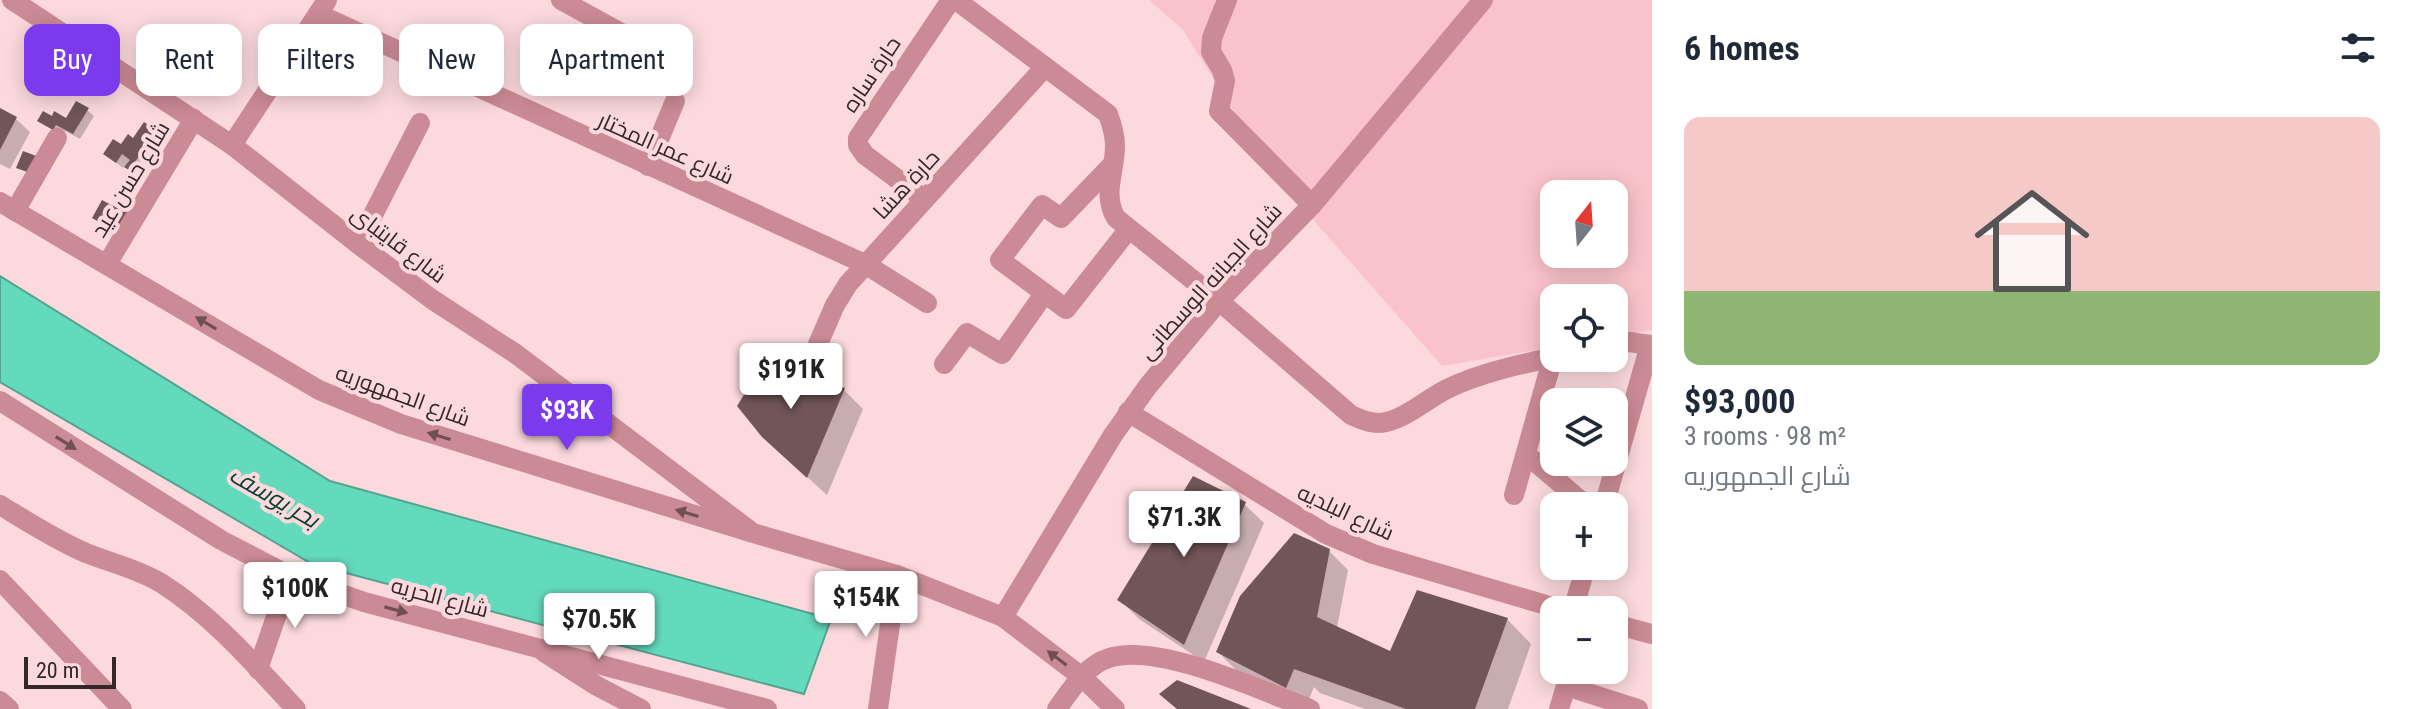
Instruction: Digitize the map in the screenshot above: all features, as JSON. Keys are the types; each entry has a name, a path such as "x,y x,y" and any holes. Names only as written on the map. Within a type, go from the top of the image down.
{"street":[{"path":"0,5 5,0"},
{"name":"شارع قايتباى","path":"12,0 232,145 433,300 516,354 753,533"},
{"path":"561,0 605,24"},
{"path":"953,0 1108,114 1114,130 1115,149 1109,207 1128,230 1219,301 1351,415 1367,422 1383,423 1477,376 1540,360"},
{"name":"حارة ساره","path":"924,199 865,155 858,145 858,138 953,0"},
{"path":"1227,0 1212,38 1211,52 1225,81 1219,111 1312,205"},
{"name":"شارع الجبانه الوسطانى","path":"1003,617 1128,412 1219,301 1312,205 1483,0"},
{"path":"232,145 322,7"},
{"name":"شارع عمر المختار","path":"322,7 648,166 865,264 927,303"},
{"name":"حارة هشا","path":"818,344 835,305 865,264 1045,67"},
{"path":"648,166 675,101"},
{"name":"شارع حسن عيد","path":"107,264 194,119"},
{"path":"358,244 420,123"},
{"path":"8,207 57,138"},
{"path":"1112,165 1061,218 1042,205 1000,260 1067,309 1128,230"},
{"name":"شارع الجمهوريه","path":"8,207 346,403 401,424 897,575 1003,617 1082,677 1115,709"},
{"path":"944,364 967,333 1002,354 1044,294"},
{"path":"1608,492 1651,345 1628,342"},
{"path":"1514,495 1550,372"},
{"name":"شارع الحريه","path":"0,401 221,540 290,576 364,602 767,709"},
{"name":"شارع البلديه","path":"1128,412 1326,534 1373,554 1540,603"},
{"path":"1526,454 1571,492"},
{"path":"0,505 83,551 131,568 182,597 296,709"},
{"path":"878,709 897,575"},
{"path":"258,669 290,576"},
{"path":"0,580 122,709"},
{"path":"1628,628 1652,634"},
{"path":"536,647 597,686 641,709"},
{"path":"1057,709 1082,677 1108,658 1131,657 1177,661 1199,667 1310,709"},
{"path":"1559,709 1567,684"},
{"path":"1582,684 1638,709"},
{"path":"0,701 9,709"}],"shaded area":[{"path":"1149,0 1652,0 1652,330 1628,334 1628,284 1540,284 1540,349 1442,366 1272,173 1183,30"}],"water":[{"name":"بحر يوسف","path":"0,276 330,481 831,619 804,694 312,564 0,382"}],"building":[{"path":"76,101 89,108 73,134 56,125 53,130 37,121 43,111 52,116 54,111 66,118"},
{"path":"0,108 17,117 0,150"},
{"path":"144,122 157,131 129,170 124,167 130,160 122,154 116,163 103,154 113,139 121,144 128,134 133,138"},
{"path":"23,151 39,157 33,174 16,168"},
{"path":"102,200 119,209 121,205 133,211 120,234 92,218"},
{"path":"768,356 845,388 807,478 762,437 737,406"},
{"path":"1193,476 1246,502 1184,645 1117,600"},
{"path":"1294,533 1330,549 1317,617 1390,651 1417,590 1508,618 1475,709 1406,709 1294,669 1286,688 1216,652 1240,596"},
{"path":"1177,680 1251,709 1177,709 1159,694"}]}
